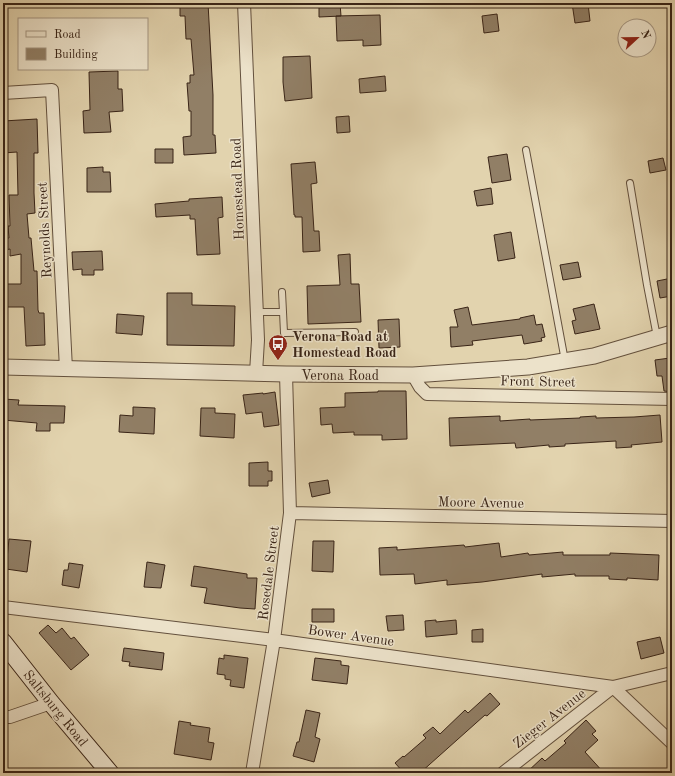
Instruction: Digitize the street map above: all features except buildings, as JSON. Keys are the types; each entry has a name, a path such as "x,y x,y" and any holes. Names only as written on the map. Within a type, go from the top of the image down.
{"main road":[{"name":"Saltsburg Road","path":"3,642 51,703 110,773"}],"street":[{"name":"Homestead Road","path":"244,3 258,340 256,373"},
{"name":"Reynolds Street","path":"3,93 52,90 66,369"},
{"name":"Verona Road","path":"3,367 286,374 413,375 528,367 594,356 672,333"},
{"name":"Rosedale Street","path":"252,773 274,640 290,513 286,374"},
{"name":"Front Street","path":"413,375 420,387 427,394 672,399"},
{"name":"Moore Avenue","path":"290,513 672,521"},
{"name":"Bower Avenue","path":"3,607 274,640 613,687"},
{"path":"613,687 672,673"},
{"path":"613,687 672,743"},
{"name":"Zieger Avenue","path":"503,773 613,687"},
{"path":"3,717 10,717 51,703"}],"lane":[{"path":"526,150 565,361"},
{"path":"630,183 657,338"},
{"path":"282,292 284,333 355,332"},
{"path":"256,312 283,312"}],"place":[{"name":"Verona Road at Homestead Road","path":"278,361"}]}
